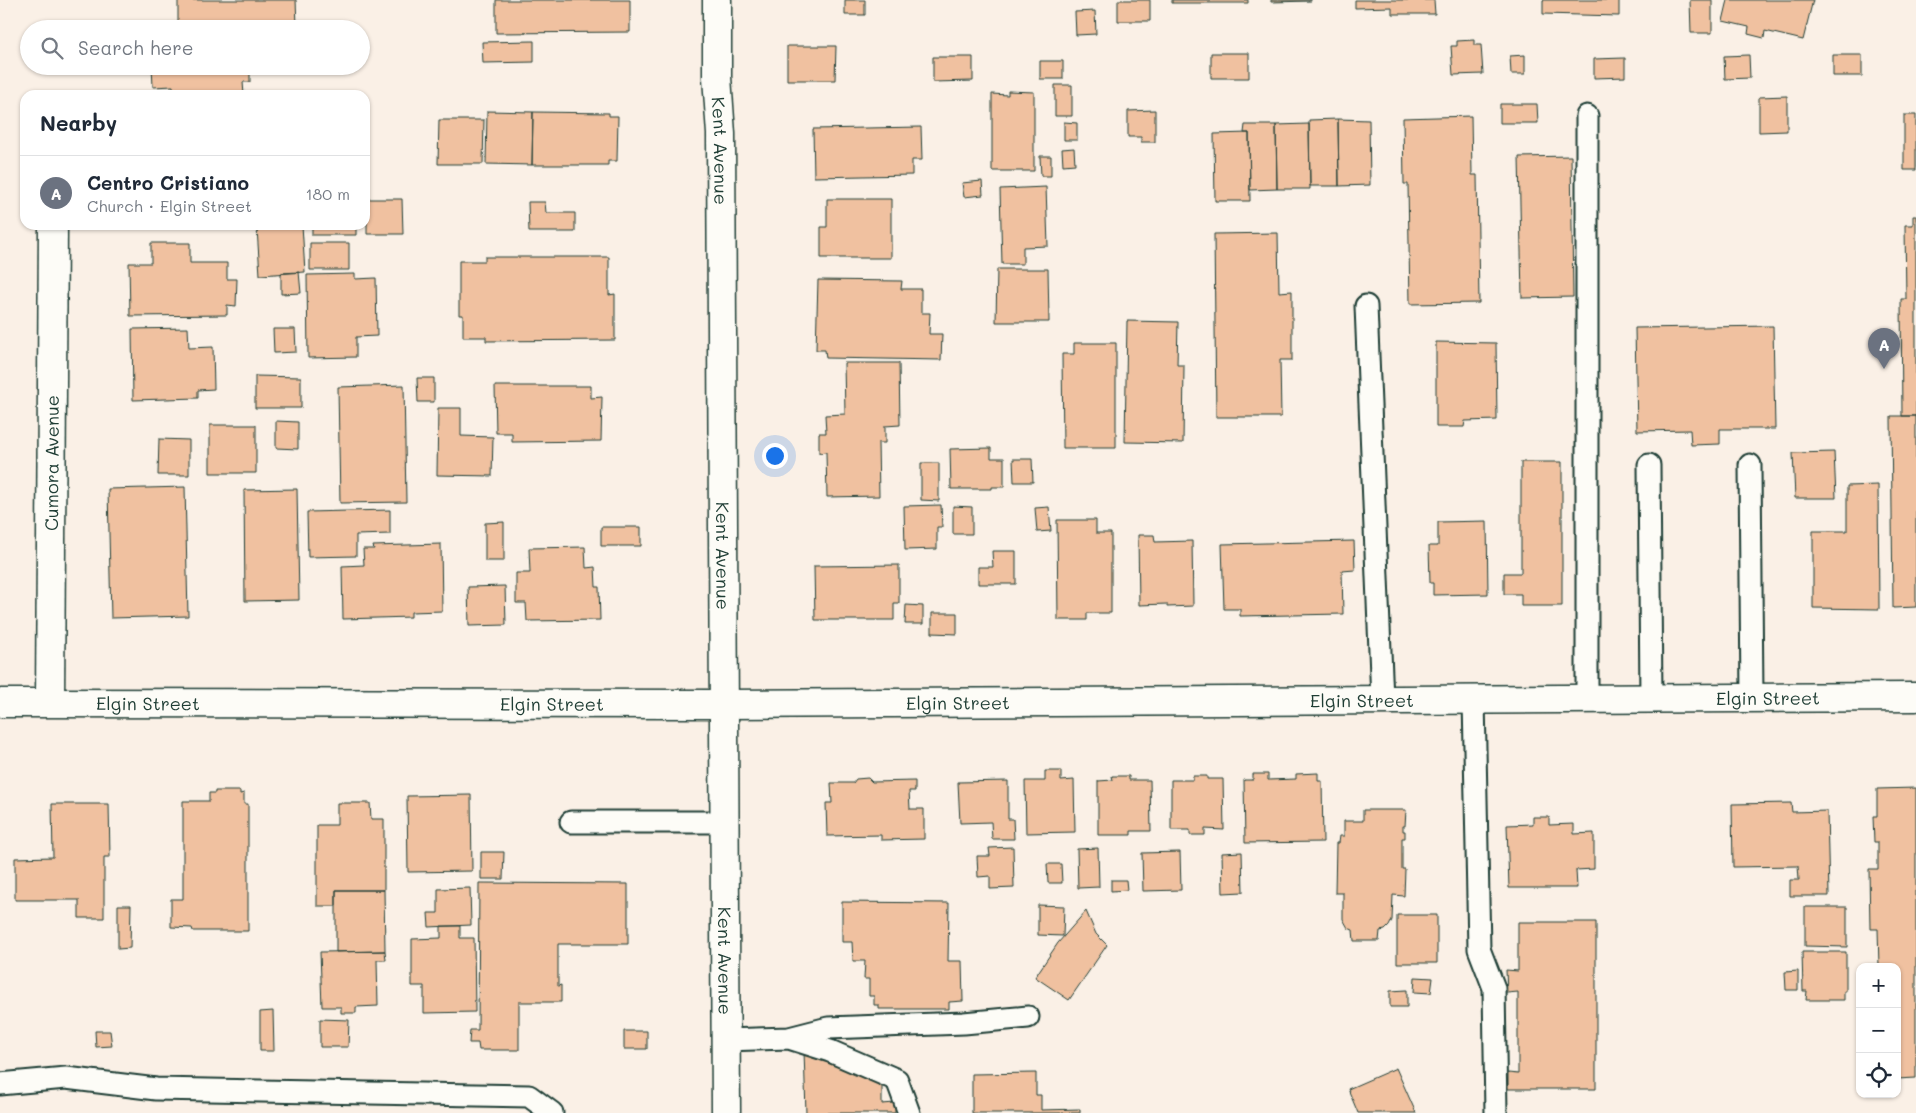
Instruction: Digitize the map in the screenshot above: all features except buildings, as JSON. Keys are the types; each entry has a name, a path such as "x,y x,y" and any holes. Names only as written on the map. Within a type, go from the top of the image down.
{"street":[{"name":"Kent Avenue","path":"717,0 721,134 726,1113"},
{"name":"Cumora Avenue","path":"50,702 52,230"},
{"name":"Elgin Street","path":"0,703 724,704 1916,697"}],"lane":[{"path":"1587,116 1587,698"},
{"path":"1366,306 1382,700"},
{"path":"1649,465 1651,698"},
{"path":"1750,465 1752,697"},
{"path":"1474,699 1479,949 1494,988 1496,1113"},
{"path":"571,822 724,822"},
{"path":"726,1040 789,1038 828,1028 964,1023 1028,1017"},
{"path":"789,1038 830,1051 897,1080 909,1113"},
{"path":"0,1084 66,1078 156,1089 529,1096 552,1113"}],"place":[{"name":"Centro Cristiano","path":"1884,369"}]}
